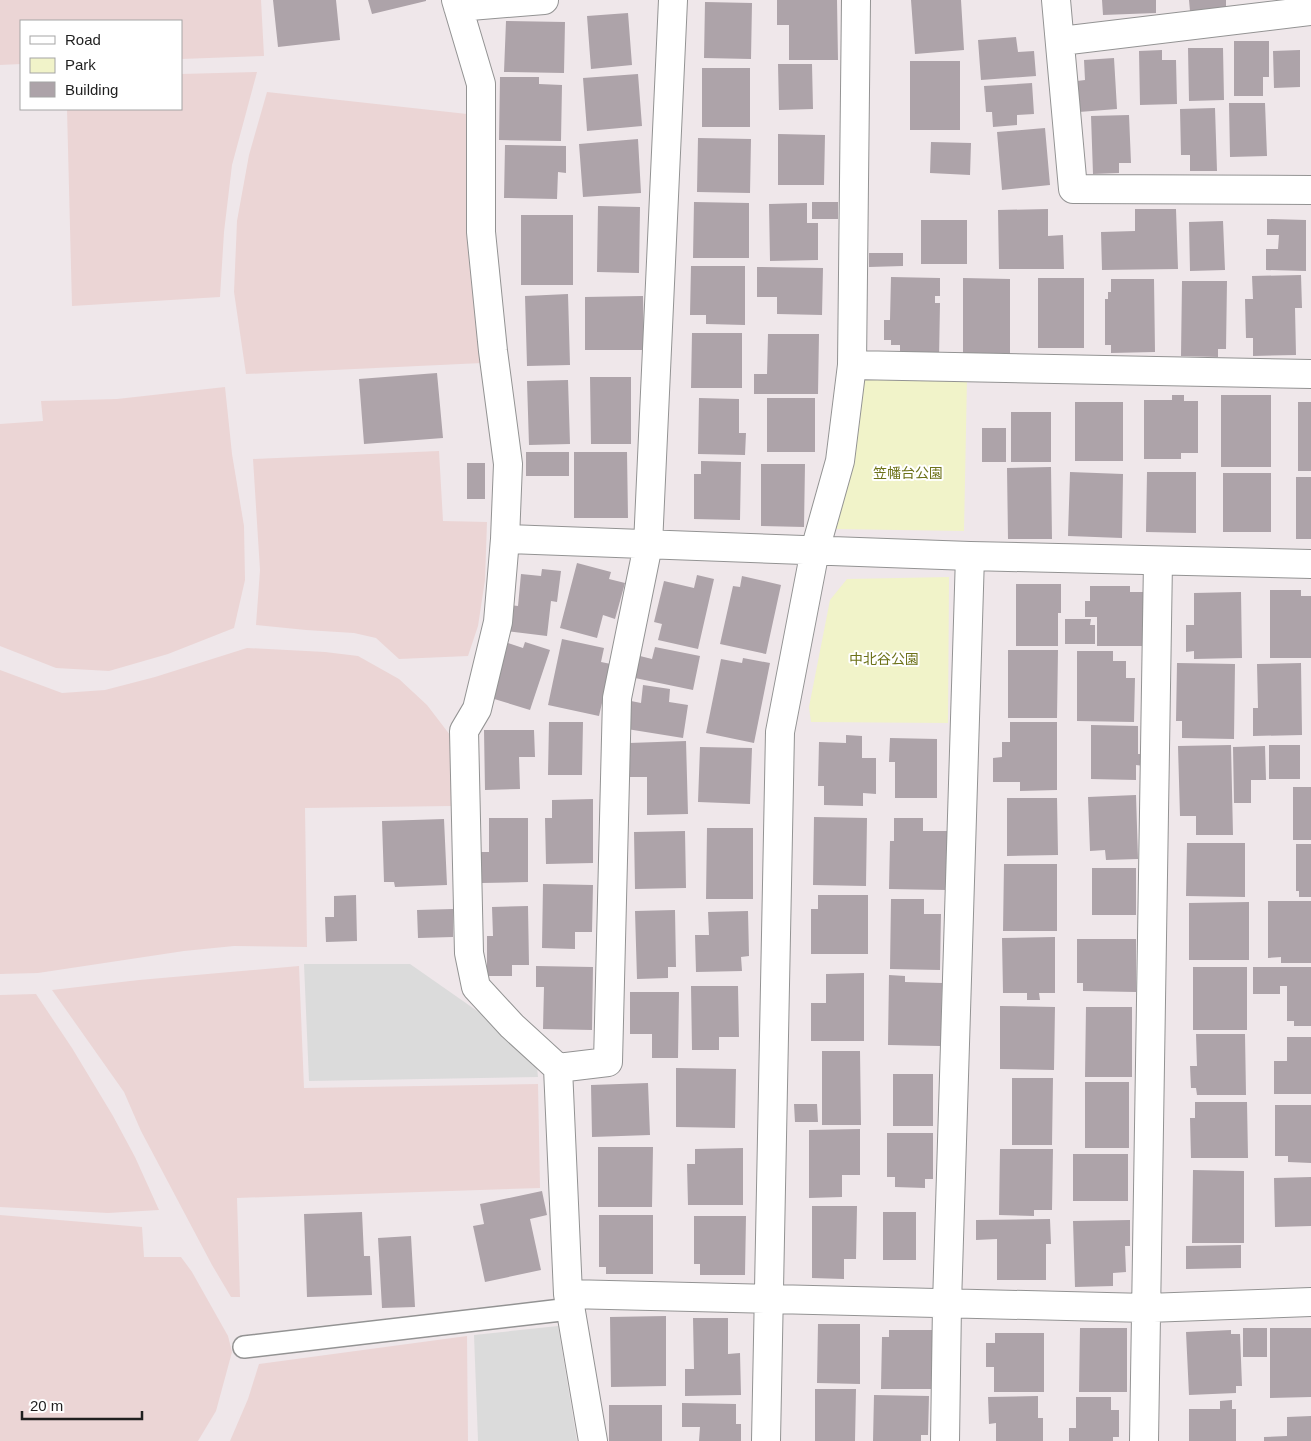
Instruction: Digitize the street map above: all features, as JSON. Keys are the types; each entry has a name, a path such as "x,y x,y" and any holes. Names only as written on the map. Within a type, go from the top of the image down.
{"street":[{"path":"544,0 457,4 480,84 481,232 493,351 508,464 505,539 498,622 477,709 464,731 469,953 476,987 512,1026 558,1068 569,1301 593,1441"},
{"path":"558,1068 608,1062 617,698 648,544 673,0"},
{"path":"766,1441 780,732 815,550 840,461 852,365 856,0"},
{"path":"1056,0 1073,189 1311,190"},
{"path":"1061,41 1311,11"},
{"path":"852,365 1311,374"},
{"path":"505,539 970,556 1311,564"},
{"path":"945,1441 947,1304 970,556"},
{"path":"1144,1441 1158,561"},
{"path":"569,1301 769,1297 947,1304 1147,1308 1311,1302"}],"lane":[{"path":"244,1347 569,1301"}],"shaded area":[{"path":"0,0 261,0 264,56 182,59 182,20 20,20 20,64 0,65"},
{"path":"257,72 232,165 224,232 220,297 72,306 67,110 182,110 182,74"},
{"path":"267,92 467,114 466,211 482,363 246,374 234,292 237,221 249,155"},
{"path":"225,387 232,454 244,526 245,580 234,628 168,654 109,671 56,668 0,646 0,424 43,421 41,401 117,399"},
{"path":"439,451 443,521 487,522 485,580 478,626 468,656 399,659 376,638 354,633 256,625 260,570 253,459"},
{"path":"247,648 325,652 358,656 399,679 427,705 450,735 451,806 305,808 307,947 234,946 184,951 38,973 0,974 0,670 62,693 105,690 155,677"},
{"path":"304,964 410,964 483,1015 537,1067 538,1077 309,1081"},
{"path":"299,966 304,1088 538,1084 540,1188 237,1198 240,1297 231,1297 141,1131 124,1092 52,990 139,980"},
{"path":"36,994 72,1048 113,1116 135,1157 159,1210 108,1213 0,1207 0,995"},
{"path":"0,1215 142,1227 144,1257 181,1257 192,1272 228,1336 232,1352 216,1411 198,1441 0,1441"},
{"path":"558,1326 577,1441 478,1441 474,1335"},
{"path":"467,1336 468,1441 230,1441 248,1399 259,1364"}],"green space":[{"name":"笠幡台公園","path":"862,377 967,378 964,531 835,529"},
{"name":"中北谷公園","path":"949,577 948,723 811,722 809,707 830,600 847,579"}],"building":[{"path":"273,0 336,0 340,40 278,47"},
{"path":"368,0 426,0 426,1 372,14"},
{"path":"777,0 837,0 838,60 789,60 789,25 777,25"},
{"path":"911,0 961,0 964,50 915,54"},
{"path":"1102,0 1156,0 1156,13 1103,15"},
{"path":"1189,0 1226,0 1226,9 1190,11"},
{"path":"705,2 752,3 751,59 704,58"},
{"path":"628,13 632,65 591,69 587,16"},
{"path":"506,21 565,22 564,73 504,72"},
{"path":"1016,37 1018,52 1034,51 1036,76 981,80 978,40"},
{"path":"1234,41 1269,41 1269,77 1263,77 1263,96 1234,96"},
{"path":"1188,48 1223,48 1224,100 1189,101"},
{"path":"1162,50 1162,60 1176,60 1177,104 1140,105 1139,51"},
{"path":"1300,50 1300,87 1274,88 1273,51"},
{"path":"1114,58 1117,109 1079,112 1077,81 1085,80 1084,60"},
{"path":"910,61 960,61 960,130 910,130"},
{"path":"778,64 812,64 813,109 779,110"},
{"path":"702,68 750,68 750,127 702,127"},
{"path":"638,74 642,126 587,131 583,78"},
{"path":"500,77 539,77 539,84 562,85 561,141 499,140"},
{"path":"1032,83 1034,114 1017,115 1017,125 993,127 992,112 986,112 984,86"},
{"path":"1229,103 1265,103 1267,156 1230,157"},
{"path":"1215,108 1217,171 1190,171 1190,155 1181,155 1180,109"},
{"path":"1129,115 1131,163 1119,163 1119,173 1093,174 1091,116"},
{"path":"1045,128 1050,185 1002,190 997,132"},
{"path":"778,134 825,135 824,185 778,185"},
{"path":"698,138 751,139 750,193 697,192"},
{"path":"638,139 641,193 583,197 579,144"},
{"path":"931,142 971,143 970,175 930,173"},
{"path":"505,145 566,146 566,173 558,172 557,199 504,198"},
{"path":"694,202 749,203 749,258 693,258"},
{"path":"812,202 838,202 838,219 812,219"},
{"path":"807,203 807,223 818,223 818,260 770,261 769,204"},
{"path":"598,206 640,207 639,273 597,272"},
{"path":"1048,209 1048,236 1063,235 1064,269 999,269 998,210"},
{"path":"1135,209 1176,209 1178,269 1102,270 1101,232 1135,231"},
{"path":"521,215 573,215 573,285 521,285"},
{"path":"1267,219 1306,220 1306,271 1266,270 1266,249 1278,249 1279,235 1267,235"},
{"path":"921,220 967,220 967,264 921,264"},
{"path":"1223,221 1225,270 1190,271 1189,222"},
{"path":"869,253 903,253 903,266 869,267"},
{"path":"691,266 745,266 745,325 706,324 706,315 690,315"},
{"path":"757,267 823,268 822,315 777,314 777,297 757,297"},
{"path":"1301,275 1302,308 1295,308 1296,355 1253,356 1253,338 1246,338 1245,299 1253,299 1252,276"},
{"path":"891,277 940,278 940,296 935,296 935,303 940,303 939,359 900,359 900,345 891,345 891,340 884,340 884,320 890,320"},
{"path":"963,278 1010,279 1010,357 963,356"},
{"path":"1038,278 1084,278 1084,348 1038,348"},
{"path":"1111,279 1154,279 1155,352 1111,353 1111,345 1105,345 1105,299 1108,299 1108,292 1111,292"},
{"path":"1182,281 1227,281 1226,349 1218,349 1218,357 1181,356"},
{"path":"568,294 570,365 527,366 525,296"},
{"path":"643,296 644,350 585,350 585,297"},
{"path":"692,333 742,333 742,388 691,388"},
{"path":"768,334 819,334 818,394 754,394 754,374 767,374"},
{"path":"437,373 443,438 364,444 359,379"},
{"path":"590,377 631,377 631,444 591,444"},
{"path":"568,380 570,444 529,445 527,381"},
{"path":"1172,395 1184,395 1184,401 1198,401 1198,453 1181,453 1181,459 1144,459 1144,400 1172,400"},
{"path":"1221,395 1271,395 1271,467 1221,467"},
{"path":"699,398 739,399 739,433 746,433 745,455 698,454"},
{"path":"767,398 815,398 815,452 767,452"},
{"path":"1075,402 1123,402 1123,461 1075,461"},
{"path":"1298,402 1311,402 1311,471 1298,471"},
{"path":"1011,412 1051,412 1051,462 1011,462"},
{"path":"982,428 1006,428 1006,462 982,462"},
{"path":"526,452 569,452 569,476 526,476"},
{"path":"574,452 627,452 628,518 574,518"},
{"path":"701,461 741,462 740,520 694,519 694,474 701,474"},
{"path":"467,463 485,463 485,499 467,499"},
{"path":"761,464 805,464 804,527 761,526"},
{"path":"1051,467 1052,539 1008,539 1007,468"},
{"path":"1070,472 1123,474 1122,538 1068,536"},
{"path":"1147,472 1196,472 1196,533 1146,532"},
{"path":"1223,473 1271,473 1271,532 1223,532"},
{"path":"1296,477 1311,477 1311,539 1296,539"},
{"path":"577,563 611,572 609,579 625,583 615,619 603,615 597,638 560,628"},
{"path":"542,569 561,571 557,602 551,601 547,636 507,631 510,605 518,606 521,574 541,576"},
{"path":"697,575 714,579 698,649 658,640 662,624 654,622 664,581 694,588"},
{"path":"742,576 781,585 766,654 720,644 733,586 740,587"},
{"path":"1016,584 1061,584 1061,613 1058,613 1058,646 1016,646"},
{"path":"1090,586 1130,586 1130,592 1144,592 1144,646 1097,646 1097,617 1085,617 1085,601 1090,601"},
{"path":"1270,590 1301,590 1301,596 1311,596 1311,658 1270,658"},
{"path":"1241,592 1242,658 1194,659 1194,651 1186,652 1186,625 1194,625 1194,593"},
{"path":"1065,619 1091,619 1090,625 1095,625 1095,644 1065,644"},
{"path":"562,639 604,648 601,662 611,664 599,716 548,705"},
{"path":"525,642 550,650 530,710 491,698 508,643 523,648"},
{"path":"655,647 700,656 693,690 635,678 640,656 652,659"},
{"path":"1008,650 1058,650 1057,718 1008,718"},
{"path":"1077,651 1113,651 1113,661 1126,661 1126,678 1135,678 1134,722 1077,721"},
{"path":"743,658 770,663 754,743 706,733 721,659 742,663"},
{"path":"1177,663 1235,664 1234,739 1182,738 1182,721 1176,721"},
{"path":"1301,663 1302,735 1253,736 1253,708 1258,708 1257,664"},
{"path":"643,685 670,689 669,702 688,705 683,738 627,729 631,701 641,703"},
{"path":"549,722 583,722 582,775 548,775"},
{"path":"1010,722 1057,722 1057,790 1020,791 1020,782 993,782 993,758 1002,757 1002,742 1010,742"},
{"path":"1091,725 1138,726 1138,754 1144,754 1144,766 1136,765 1136,780 1091,779"},
{"path":"484,730 534,730 535,757 519,757 520,789 485,790"},
{"path":"846,735 862,736 862,758 876,758 876,794 863,793 863,806 824,805 824,786 818,786 819,742 846,743"},
{"path":"890,738 937,739 937,798 895,798 895,762 889,762"},
{"path":"686,741 688,814 647,815 647,777 630,777 629,743"},
{"path":"1231,745 1233,835 1196,835 1196,816 1180,816 1178,746"},
{"path":"1269,745 1300,745 1300,779 1269,779"},
{"path":"1265,746 1266,780 1251,780 1251,803 1234,803 1233,747"},
{"path":"700,747 752,748 750,804 698,802"},
{"path":"1293,787 1311,787 1311,840 1293,840"},
{"path":"1136,795 1138,859 1106,860 1105,850 1090,851 1088,797"},
{"path":"1007,798 1057,798 1058,855 1007,856"},
{"path":"593,799 593,863 546,864 545,818 552,818 552,800"},
{"path":"814,817 867,818 866,886 813,885"},
{"path":"489,818 528,818 528,882 481,883 481,852 489,852"},
{"path":"894,818 923,818 923,831 947,831 947,890 889,889 890,841 894,841"},
{"path":"444,819 447,885 395,887 394,882 384,882 382,821"},
{"path":"707,828 753,828 753,899 706,899"},
{"path":"685,831 686,888 635,889 634,832"},
{"path":"1187,843 1245,843 1245,897 1186,896"},
{"path":"1296,844 1311,844 1311,897 1299,897 1299,891 1296,891"},
{"path":"1004,864 1057,864 1057,931 1003,931"},
{"path":"1092,868 1136,868 1136,915 1092,915"},
{"path":"543,884 593,885 592,932 575,932 575,949 542,948"},
{"path":"356,895 357,941 326,942 325,917 334,917 334,896"},
{"path":"818,895 868,895 868,954 811,954 811,909 818,909"},
{"path":"891,899 924,899 924,914 941,914 940,970 890,969"},
{"path":"1268,901 1311,901 1311,963 1281,963 1281,957 1268,958"},
{"path":"1249,902 1249,960 1189,960 1189,903"},
{"path":"528,906 529,965 512,965 512,976 487,976 487,936 493,936 492,907"},
{"path":"453,909 453,937 418,938 417,910"},
{"path":"675,910 676,967 668,967 668,978 637,979 635,911"},
{"path":"748,911 749,956 741,957 742,971 696,972 695,935 709,935 708,912"},
{"path":"1055,937 1055,993 1039,993 1040,1000 1027,1000 1027,993 1003,993 1002,938"},
{"path":"1077,939 1136,939 1136,992 1083,991 1083,983 1077,983"},
{"path":"536,966 593,967 592,1030 543,1029 544,987 536,987"},
{"path":"1193,967 1247,967 1247,1030 1193,1030"},
{"path":"1253,967 1311,967 1311,1026 1294,1026 1294,1021 1287,1021 1287,986 1280,986 1280,994 1253,994"},
{"path":"864,973 864,1041 811,1041 811,1003 826,1003 826,974"},
{"path":"889,975 905,976 905,982 942,983 941,1046 888,1045"},
{"path":"691,986 738,986 739,1037 719,1037 719,1050 692,1050"},
{"path":"630,992 679,992 678,1058 652,1058 652,1034 630,1034"},
{"path":"1000,1006 1055,1007 1054,1070 1000,1069"},
{"path":"1086,1007 1132,1007 1132,1077 1085,1077"},
{"path":"1196,1034 1245,1034 1246,1095 1197,1095 1196,1088 1191,1088 1190,1066 1197,1066"},
{"path":"1287,1037 1311,1037 1311,1094 1274,1094 1274,1061 1287,1061"},
{"path":"822,1051 860,1051 861,1125 822,1125"},
{"path":"676,1068 736,1069 735,1128 676,1127"},
{"path":"893,1074 933,1074 933,1126 893,1126"},
{"path":"1012,1078 1053,1078 1052,1145 1012,1145"},
{"path":"1085,1082 1129,1082 1129,1148 1085,1148"},
{"path":"648,1083 650,1135 592,1137 591,1085"},
{"path":"1195,1102 1247,1102 1248,1158 1191,1158 1190,1118 1195,1118"},
{"path":"794,1104 817,1104 818,1122 795,1122"},
{"path":"1275,1105 1311,1105 1311,1163 1288,1162 1288,1156 1275,1156"},
{"path":"860,1129 860,1175 842,1175 842,1197 809,1198 809,1130"},
{"path":"887,1133 933,1133 933,1179 925,1179 925,1188 895,1187 895,1177 887,1177"},
{"path":"598,1147 653,1147 652,1207 598,1207"},
{"path":"743,1148 743,1205 688,1205 687,1164 695,1164 695,1149"},
{"path":"1000,1149 1053,1149 1052,1210 1034,1210 1034,1216 999,1215"},
{"path":"1073,1154 1128,1154 1128,1201 1073,1201"},
{"path":"1193,1170 1244,1171 1244,1243 1192,1243"},
{"path":"1311,1177 1311,1226 1275,1227 1274,1178"},
{"path":"542,1191 547,1215 530,1219 541,1270 485,1282 473,1226 484,1224 480,1204"},
{"path":"812,1206 857,1206 856,1259 844,1259 844,1279 812,1278"},
{"path":"362,1212 364,1256 370,1256 372,1295 307,1297 304,1214"},
{"path":"883,1212 916,1212 916,1260 883,1260"},
{"path":"599,1215 653,1215 653,1274 606,1274 606,1267 599,1267"},
{"path":"694,1216 746,1216 745,1275 700,1275 700,1264 694,1264"},
{"path":"1050,1219 1051,1244 1046,1244 1046,1280 997,1280 997,1239 976,1240 976,1220"},
{"path":"1130,1220 1130,1246 1125,1246 1126,1272 1113,1273 1113,1286 1075,1287 1073,1221"},
{"path":"411,1236 415,1307 382,1308 378,1238"},
{"path":"1241,1245 1241,1268 1186,1269 1186,1246"},
{"path":"666,1316 666,1386 611,1387 610,1317"},
{"path":"693,1318 728,1318 728,1354 740,1353 741,1395 685,1396 685,1369 694,1369"},
{"path":"818,1324 860,1324 860,1384 817,1383"},
{"path":"1080,1328 1127,1328 1127,1392 1079,1392"},
{"path":"1243,1328 1267,1328 1267,1357 1243,1357"},
{"path":"1270,1328 1311,1328 1311,1397 1270,1398"},
{"path":"889,1330 938,1330 937,1389 881,1389 882,1337 889,1337"},
{"path":"1231,1330 1231,1334 1240,1334 1242,1386 1236,1386 1236,1393 1189,1395 1186,1332"},
{"path":"995,1333 1044,1333 1044,1392 994,1392 994,1367 986,1367 986,1343 995,1343"},
{"path":"815,1389 856,1389 855,1441 815,1441"},
{"path":"874,1395 929,1396 928,1435 921,1435 921,1441 873,1441"},
{"path":"1038,1396 1038,1418 1043,1418 1043,1441 996,1441 996,1423 989,1424 988,1397"},
{"path":"1076,1397 1111,1397 1111,1410 1119,1410 1119,1437 1113,1437 1113,1441 1069,1441 1069,1428 1076,1428"},
{"path":"1232,1400 1232,1409 1236,1409 1236,1441 1189,1441 1189,1409 1220,1409 1220,1401"},
{"path":"682,1403 736,1404 736,1424 741,1424 741,1441 699,1441 700,1427 682,1427"},
{"path":"609,1405 662,1405 662,1441 609,1441"},
{"path":"1311,1416 1311,1441 1264,1441 1264,1437 1287,1436 1287,1417"}]}
